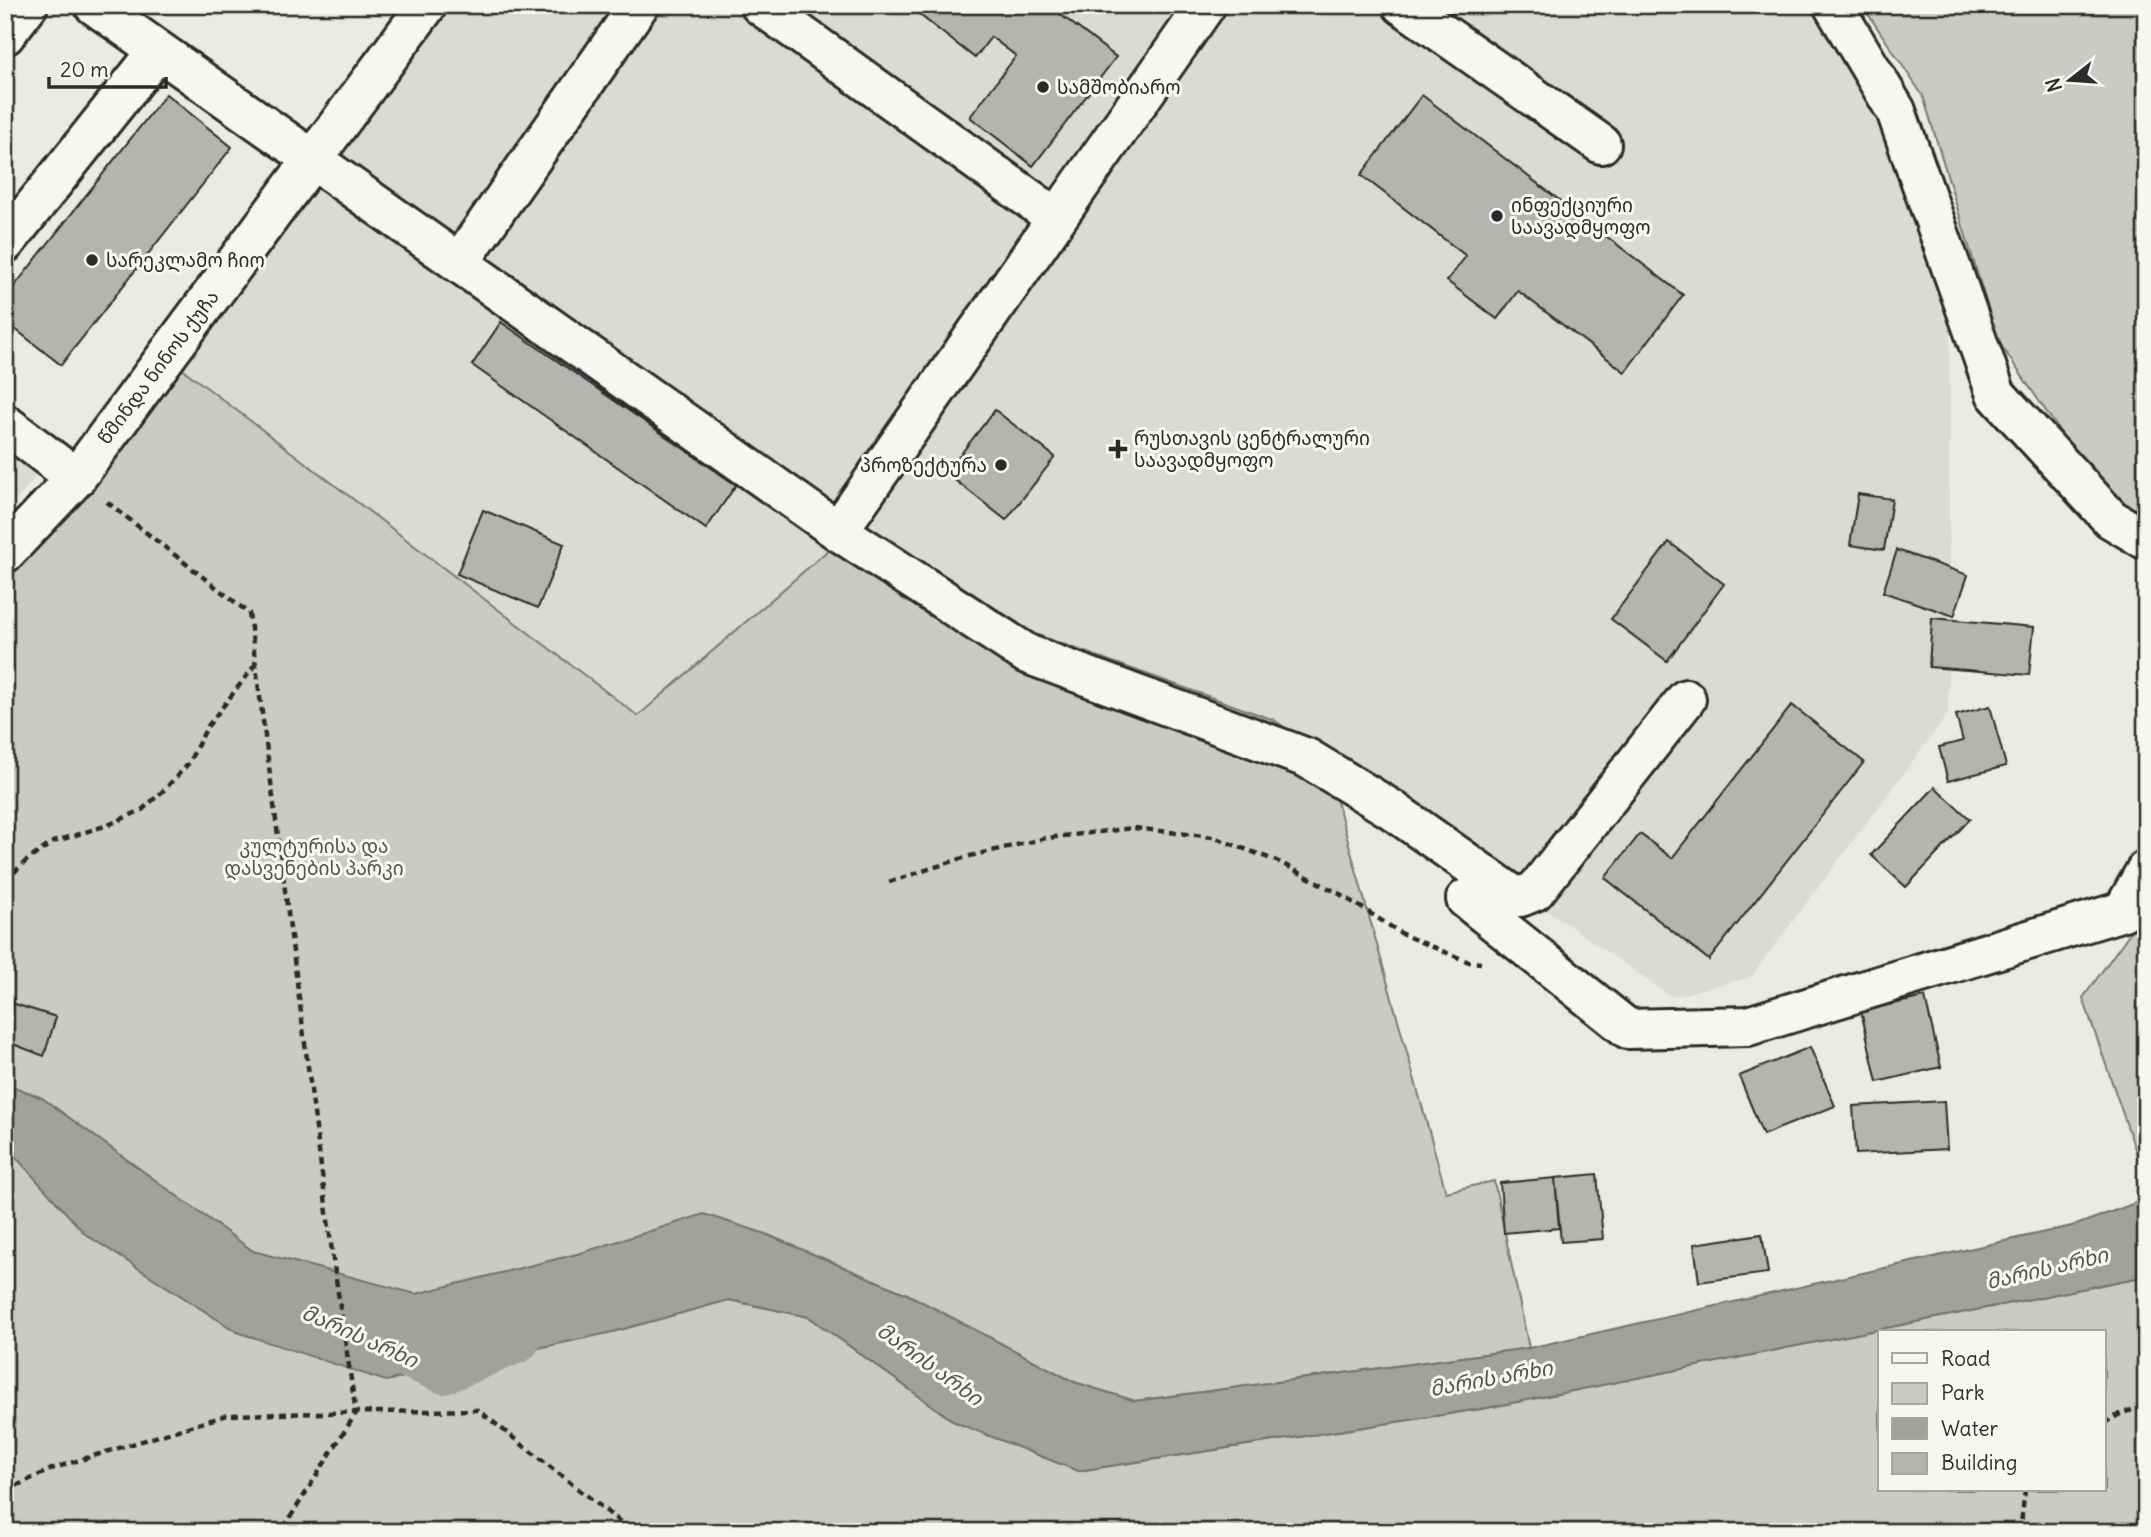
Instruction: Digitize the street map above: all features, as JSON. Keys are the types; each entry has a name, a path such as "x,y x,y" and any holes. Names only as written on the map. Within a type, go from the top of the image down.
{"street":[{"path":"5,35 28,5"},
{"path":"94,5 838,531 1027,654 1307,758 1391,809 1510,893 1520,897 1535,891 1686,699"},
{"name":"წმინდა ნინოს ქუჩა","path":"5,553 76,478 426,5"},
{"path":"459,263 639,5"},
{"path":"760,5 1056,218"},
{"path":"838,531 1206,5"},
{"path":"1402,5 1601,144"},
{"path":"1833,5 1896,111 1996,394 2111,519 2146,540"},
{"path":"5,243 158,51"},
{"path":"5,424 76,478"},
{"path":"1466,899 1628,1030 1748,1026 2123,911 2146,870"}],"path":[{"path":"76,478 249,613 333,1259 356,1413 281,1532"},
{"path":"5,881 25,862 53,842 108,825 142,810 188,764 207,727 255,665"},
{"path":"889,882 966,857 1046,838 1134,828 1213,837 1279,862 1340,894 1404,934 1469,961 1525,969 1547,965"},
{"path":"2106,1422 2122,1413 2146,1406"},
{"path":"5,1491 54,1468 227,1415 478,1410 633,1532"},
{"path":"2020,1532 2025,1492"}],"shaded area":[{"name":"რუსთავის ცენტრალური საავადმყოფო","path":"444,5 1817,5 1884,117 1950,321 1948,714 1751,977 1672,997 1274,720 1021,629 849,533 639,716 177,365"},
{"path":"5,438 43,467 5,515"}],"green space":[{"path":"1862,5 2146,5 2146,518 2098,487 1998,341 1923,96"},
{"name":"კულტურისა და დასვენების პარკი","path":"177,365 638,716 849,532 1021,629 1274,720 1324,755 1446,1192 1494,1181 1529,1348 1135,1401 1074,1382 907,1294 763,1233 613,1331 729,1300 809,1317 955,1422 1078,1471 1487,1408 2146,1276 2146,1532 5,1532 5,582"},
{"path":"2146,910 2146,1181 2083,998"}],"water":[{"path":"5,1083 42,1098 253,1251 416,1294 581,1253 704,1214 763,1233 907,1294 1074,1382 1135,1401 1529,1348 2076,1225 2146,1199 2146,1276 1487,1408 1078,1471 955,1422 809,1317 729,1300 613,1332 386,1381 237,1332 85,1234 14,1155 5,1154"}],"building":[{"name":"სამშობიარო","path":"907,5 1048,5 1116,57 1033,166 970,117 1016,56 991,37 975,58"},
{"path":"166,94 232,147 61,365 5,321 5,298"},
{"name":"ინფექციური საავადმყოფო","path":"1422,95 1683,295 1625,372 1518,291 1497,319 1447,281 1466,256 1361,175"},
{"path":"501,322 736,485 706,529 472,365"},
{"name":"პროზექტურა","path":"995,410 1055,457 1006,520 946,473"},
{"path":"1858,494 1892,499 1884,550 1850,545"},
{"path":"483,510 564,544 538,608 457,574"},
{"path":"1669,542 1724,584 1667,661 1611,619"},
{"path":"1897,550 1968,575 1954,616 1883,592"},
{"path":"1932,618 2034,627 2029,675 1929,667"},
{"path":"1792,705 1864,762 1709,960 1605,878 1640,834 1672,858"},
{"path":"1990,706 2006,766 1948,781 1939,747 1963,741 1956,715"},
{"path":"1935,787 1970,819 1906,887 1871,855"},
{"path":"1925,997 1941,1067 1877,1082 1861,1011"},
{"path":"5,1001 56,1017 44,1056 5,1041"},
{"path":"1810,1047 1835,1106 1763,1135 1739,1076"},
{"path":"1944,1101 1947,1149 1856,1154 1853,1106"},
{"path":"1597,1174 1603,1239 1561,1242 1555,1178"},
{"path":"1555,1178 1559,1228 1504,1233 1500,1183"},
{"path":"1762,1234 1768,1273 1699,1282 1694,1244"}],"waterway":[{"name":"მარის არხი","path":"386,1348 444,1373 518,1342"}],"place":[{"name":"სამშობიარო","path":"1043,87"},
{"name":"ინფექციური საავადმყოფო","path":"1497,216"},
{"name":"სარეკლამო ჩიო","path":"92,260"},
{"name":"რუსთავის ცენტრალური საავადმყოფო","path":"1118,449"},
{"name":"პროზექტურა","path":"1001,465"}]}
